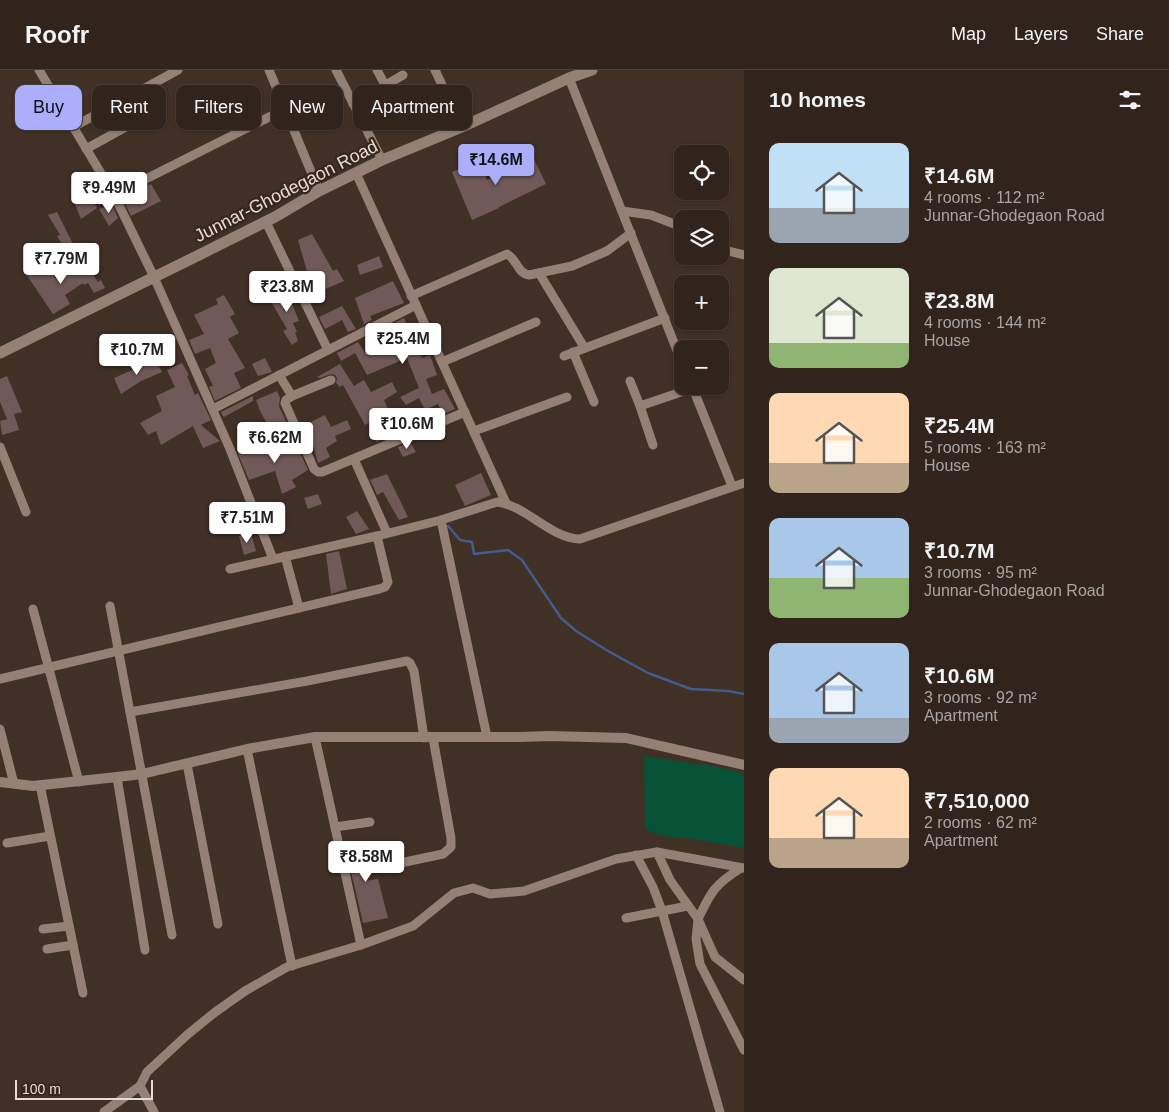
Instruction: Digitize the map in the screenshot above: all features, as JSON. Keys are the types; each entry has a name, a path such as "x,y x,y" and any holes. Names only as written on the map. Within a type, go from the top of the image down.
{"main road":[{"name":"Junnar-Ghodegaon Road","path":"472,122 569,78 592,70"},
{"name":"Junnar-Ghodegaon Road","path":"0,353 266,222 319,191 382,160 455,130"}],"street":[{"path":"39,70 48,85"},
{"path":"82,121 178,70"},
{"path":"270,70 276,85"},
{"path":"336,70 353,104"},
{"path":"377,70 385,85 403,75"},
{"path":"435,70 442,85"},
{"path":"569,78 674,343"},
{"path":"114,195 271,116"},
{"path":"75,130 114,195 154,277 213,409 273,559"},
{"path":"86,149 119,130"},
{"path":"294,130 319,191"},
{"path":"366,130 382,160"},
{"path":"356,174 506,503"},
{"path":"622,211 651,215 674,224"},
{"path":"266,222 328,350"},
{"path":"411,296 507,254 512,256 521,272 525,274 572,266 606,251 631,233"},
{"path":"729,251 744,254"},
{"path":"538,273 584,347"},
{"path":"213,409 416,305"},
{"path":"564,356 664,318"},
{"path":"442,362 536,322"},
{"path":"573,352 594,402"},
{"path":"279,375 292,396"},
{"path":"331,380 292,396 285,403 314,469 318,472 354,459 465,412"},
{"path":"630,381 653,445"},
{"path":"640,406 674,394"},
{"path":"695,395 732,486"},
{"path":"474,431 567,397"},
{"path":"0,447 26,512"},
{"path":"354,459 387,533"},
{"path":"230,569 441,520 497,502 519,508 552,529 573,539 580,539 744,482"},
{"path":"218,522 253,508"},
{"path":"441,520 487,737"},
{"path":"0,679 47,666 385,587 388,582 377,536"},
{"path":"285,556 298,608"},
{"path":"110,606 172,935"},
{"path":"33,609 79,782"},
{"path":"130,712 307,681 407,661 414,671 451,838 451,847 443,854 405,862"},
{"path":"0,729 14,784"},
{"path":"0,782 40,785 117,778 187,764 247,749 316,737 549,736 626,738 744,765"},
{"path":"316,737 361,945"},
{"path":"247,749 292,966"},
{"path":"187,764 218,924"},
{"path":"117,778 145,950"},
{"path":"40,785 83,993"},
{"path":"335,826 370,822"},
{"path":"7,843 50,836"},
{"path":"657,852 670,880 698,919 715,957 744,980"},
{"path":"104,1112 140,1086 147,1072 160,1058 214,1013 271,975 292,966 361,945 413,926 454,893 473,888 490,894 524,891 596,865 657,852 742,868"},
{"path":"636,856 653,887 662,911 720,1112"},
{"path":"742,868 724,878 711,891 698,919 696,939 700,964 744,1050"},
{"path":"626,918 688,906"},
{"path":"43,930 69,926"},
{"path":"47,949 73,945"},
{"path":"140,1086 154,1112"}],"green space":[{"path":"644,756 718,767 744,774 744,848 694,839 660,836 645,829"}],"building":[{"path":"533,157 546,184 472,220 452,172 479,161 487,180"},
{"path":"151,184 161,201 131,216 122,198"},
{"path":"90,195 97,208 81,219 74,202"},
{"path":"112,205 118,218 109,226 99,209"},
{"path":"57,212 73,244 65,249 57,236 60,235 48,215"},
{"path":"312,234 333,271 337,269 344,281 309,296 304,286 310,282 298,240"},
{"path":"379,256 383,267 360,275 357,265"},
{"path":"46,262 56,279 77,271 86,265 98,282 101,280 105,288 94,293 88,283 84,285 83,283 65,295 70,304 53,314 26,274"},
{"path":"393,281 404,303 370,316 372,320 364,324 355,298"},
{"path":"290,290 297,301 292,304 299,321 293,323 298,341 292,345 283,331 287,329 269,298"},
{"path":"224,295 235,314 230,317 239,333 228,339 245,368 234,373 241,388 215,401 209,387 213,386 205,369 216,363 210,348 195,354 189,340 204,334 194,315 218,304 216,299"},
{"path":"342,306 356,329 348,332 342,320 325,329 319,317"},
{"path":"404,318 422,358 430,355 437,375 426,379 432,394 444,389 455,409 443,414 438,404 425,410 419,398 406,405 400,397 419,388 407,358 367,375 355,353 341,361 337,353 358,342 365,353 375,351 390,344 384,328"},
{"path":"265,358 272,372 258,376 252,364"},
{"path":"155,360 162,372 141,381 121,394 114,378"},
{"path":"182,363 189,375 187,376 195,395 198,393 211,420 201,425 220,441 203,448 193,426 161,445 156,431 148,435 140,423 162,411 156,396 175,387 167,370"},
{"path":"340,364 354,386 364,380 371,392 392,382 397,392 384,400 396,427 402,425 407,430 376,442 375,435 388,430 380,416 365,425 343,385 340,387 336,383 337,378 335,375 317,377"},
{"path":"7,376 22,412 14,414 19,430 2,435 0,421 7,419 0,402 0,379"},
{"path":"277,391 280,398 279,406 290,431 276,439 256,400"},
{"path":"253,396 253,401 224,417 222,415 221,412"},
{"path":"426,414 430,420 421,424 418,417"},
{"path":"325,415 331,427 347,420 351,429 335,436 337,441 326,448 330,457 318,463 313,444 311,446 303,426"},
{"path":"275,442 279,452 296,444 308,470 292,480 296,487 282,494 275,471 249,480 238,454 249,448 251,453"},
{"path":"410,442 416,452 403,457 398,447"},
{"path":"481,473 491,495 465,506 455,485"},
{"path":"387,474 408,517 399,520 383,492 377,495 370,480"},
{"path":"318,494 322,504 308,509 304,498"},
{"path":"357,511 369,529 356,534 346,517"},
{"path":"251,533 256,551 244,555 239,536"},
{"path":"339,551 347,589 331,594 326,554"},
{"path":"372,842 375,866 363,867 365,881 378,879 388,918 363,923 345,846"}],"waterway":[{"path":"448,526 460,540 472,542 474,554 508,550 522,560 561,618 576,631 608,651 648,673 691,689 744,694"}]}
